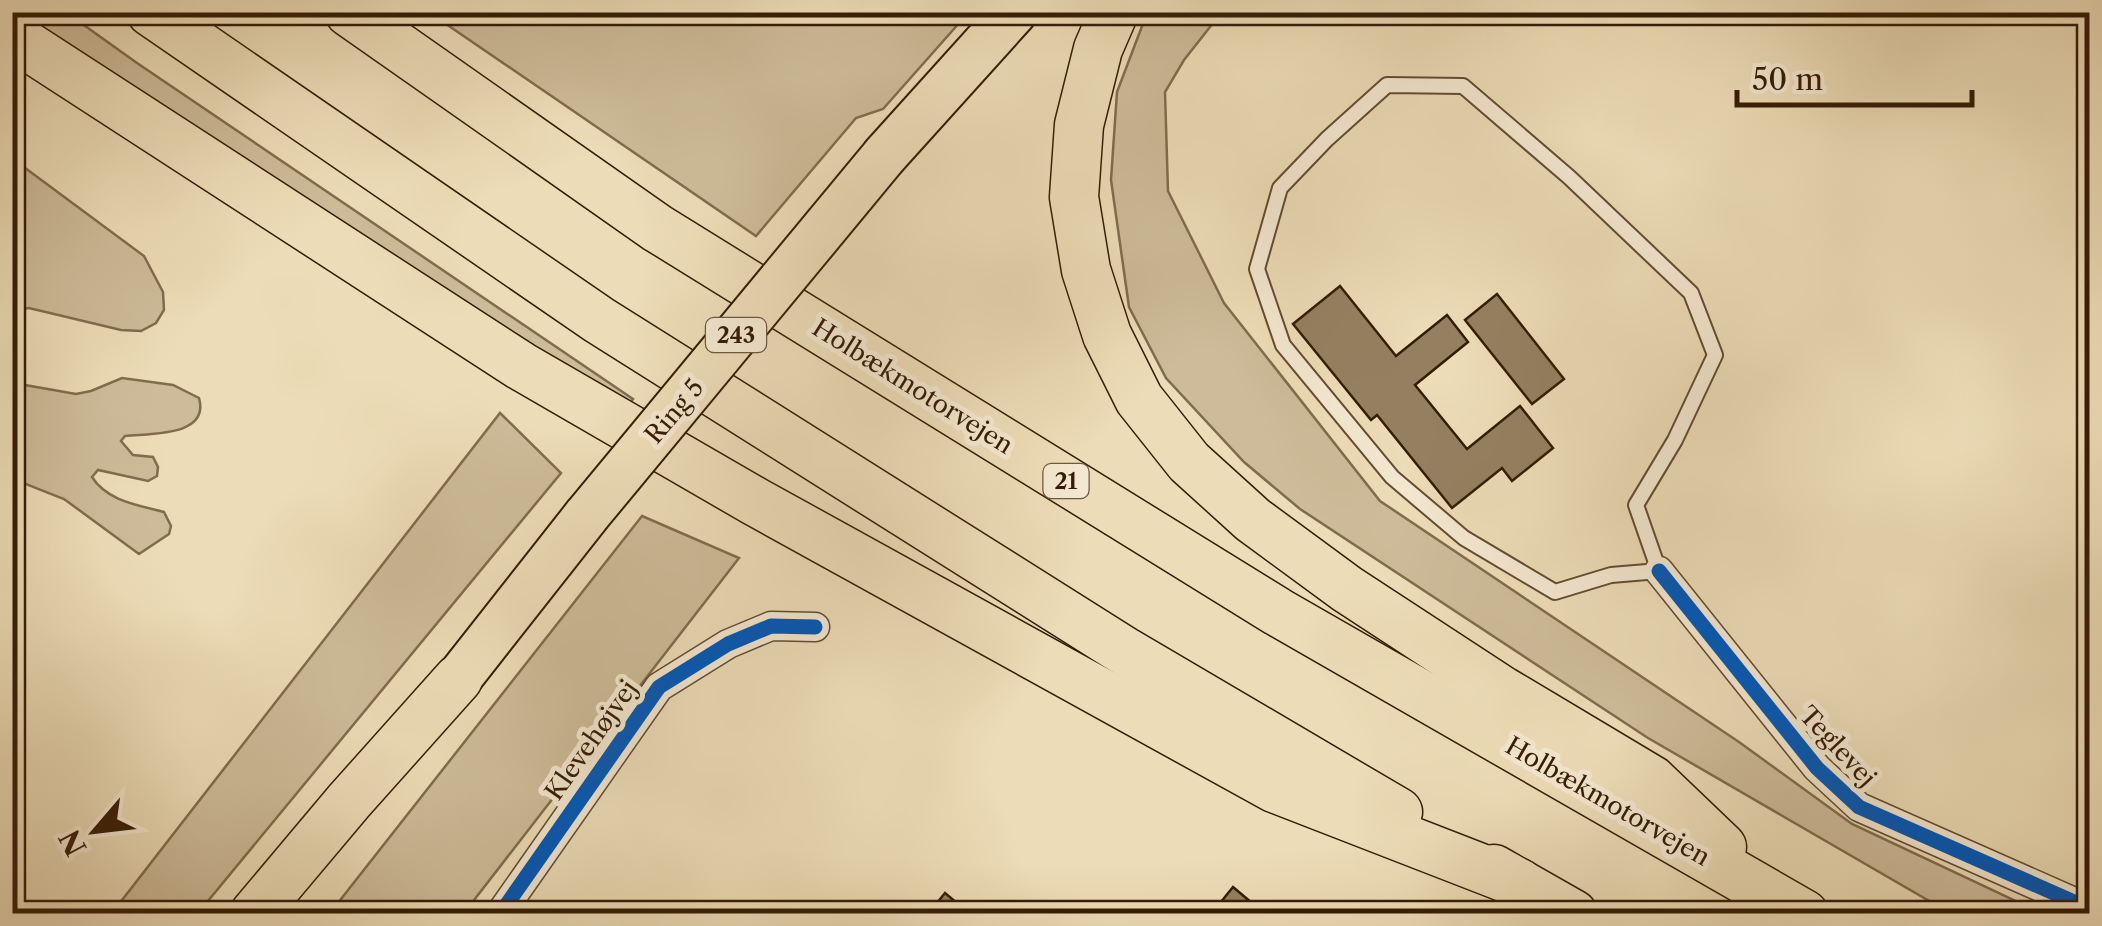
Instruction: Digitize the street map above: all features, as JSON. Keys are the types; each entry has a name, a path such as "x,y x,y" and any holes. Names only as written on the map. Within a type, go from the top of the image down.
{"highway":[{"path":"151,12 616,331 1126,652 1573,914"},
{"name":"Holbækmotorvejen","path":"350,12 656,228 1278,612 1790,906"},
{"name":"Ring 5","path":"458,679 884,155 1014,12"},
{"path":"1114,12 1098,49 1079,124 1074,197 1086,270 1107,335 1139,400 1189,462 1253,520 1347,588 1503,691 1652,780 1790,906"},
{"path":"12,36 520,366 772,512 1274,788 1519,883"},
{"path":"254,914 458,679"},
{"path":"289,914 363,818 458,679"}],"street":[{"name":"Teglevej","path":"1659,572 1818,768 1859,807 2090,909"},
{"name":"Klevehøjvej","path":"500,914 660,687 728,644 772,626 816,627"}],"lane":[{"path":"1387,86 1464,86 1569,177 1692,293 1716,355 1676,440 1636,505 1659,572 1612,575 1555,592 1464,538 1392,477 1283,345 1257,270 1280,188 1387,86"}],"shaded area":[{"path":"14,13 67,13 633,399 625,409"},
{"path":"430,13 968,13 883,109 856,118 756,236"},
{"path":"1147,13 1221,13 1184,60 1165,92 1168,191 1224,303 1380,501 1739,742 1852,824 2041,913 1950,913 1648,738 1300,509 1244,462 1166,378 1129,307 1111,180 1117,92"},
{"path":"13,159 144,256 163,292 164,310 156,323 141,331 121,330 29,308 13,310"},
{"path":"13,376 25,385 76,394 122,378 173,385 199,398 200,411 187,426 176,431 125,436 121,441 133,455 153,457 157,476 148,481 98,470 92,477 115,497 164,512 171,526 169,534 139,554 64,499 13,479"},
{"path":"500,413 561,473 198,913 112,913"},
{"path":"642,516 739,558 464,913 330,913"}],"building":[{"path":"1340,286 1396,356 1447,315 1468,342 1415,385 1467,449 1520,406 1553,448 1512,481 1502,468 1452,508 1377,415 1371,420 1293,324"},
{"path":"1497,294 1564,379 1532,404 1465,320"},
{"path":"1233,887 1265,914 1212,913"},
{"path":"945,893 970,914 928,914"}],"cycle path":[{"path":"1659,571 1817,768 1859,807 2090,909"},
{"path":"500,914 659,687 728,644 771,626 815,627"}]}
